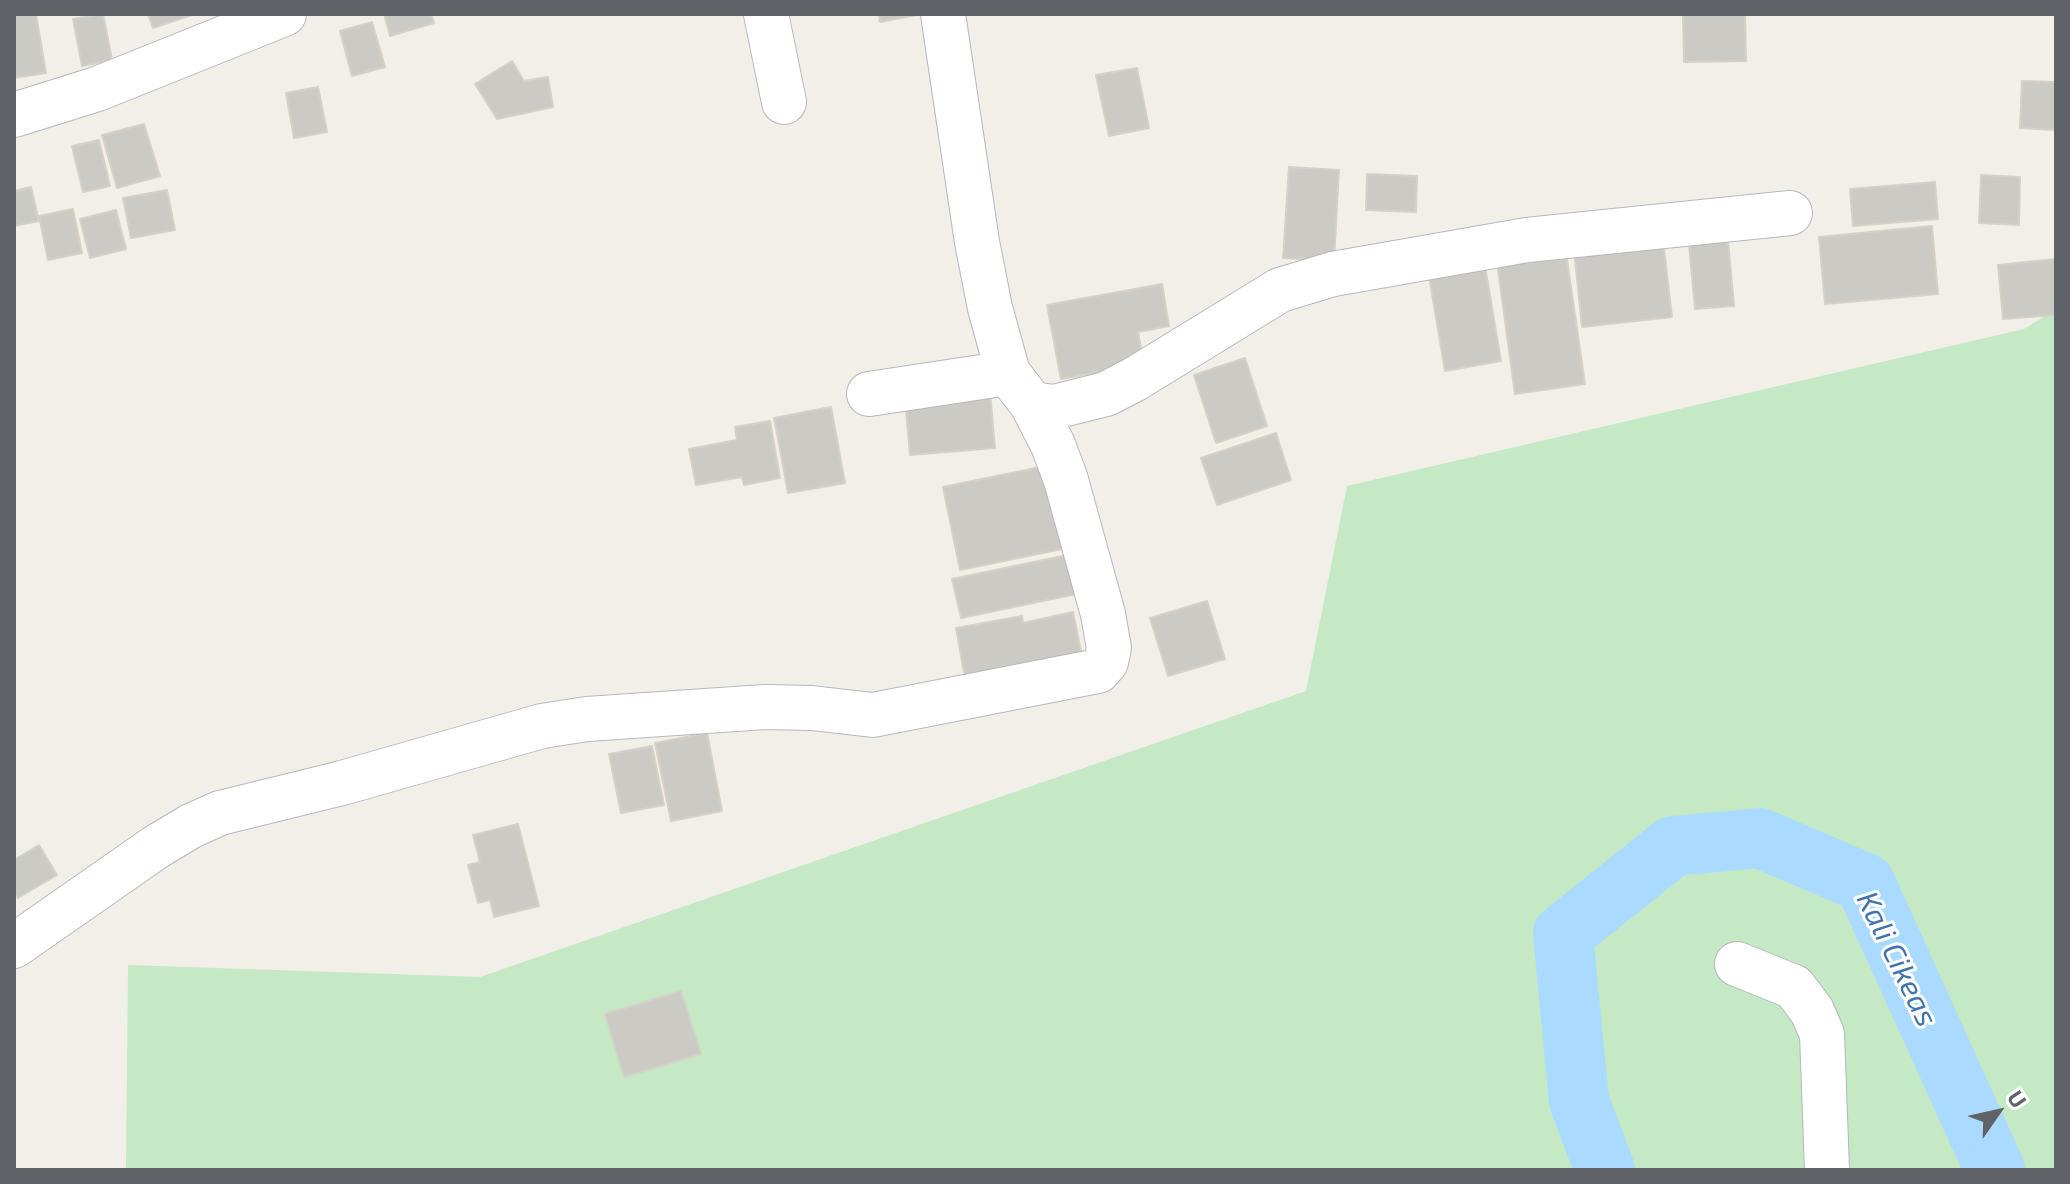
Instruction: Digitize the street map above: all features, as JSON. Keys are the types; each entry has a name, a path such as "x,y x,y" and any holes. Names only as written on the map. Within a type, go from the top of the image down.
{"street":[{"path":"14,115 97,89 284,14"},
{"path":"766,14 784,102"},
{"path":"14,946 156,847 220,813 342,783 542,726 587,719 765,707 812,708 873,715 1098,671 1106,662 1109,648 1103,614 1066,480 1053,445 1020,388 990,308 977,242 943,14"},
{"path":"869,394 1020,388 1054,407 1106,394 1280,290 1333,274 1527,240 1790,213"},
{"path":"1737,964 1794,987 1812,1011 1822,1034 1827,1170"}],"green space":[{"path":"2056,309 2056,1170 126,1170 128,965 480,977 1306,691 1347,486 2024,329"}],"building":[{"path":"14,14 36,14 46,73 14,78"},
{"path":"103,14 112,60 82,66 73,19"},
{"path":"148,14 195,14 153,28"},
{"path":"384,14 431,14 434,23 390,36"},
{"path":"879,14 922,14 880,22"},
{"path":"1683,14 1745,14 1746,61 1684,62"},
{"path":"372,22 385,67 352,76 340,31"},
{"path":"512,61 524,81 548,77 553,107 497,119 475,84"},
{"path":"1137,68 1149,128 1109,136 1096,75"},
{"path":"2022,81 2056,82 2056,130 2020,128"},
{"path":"318,87 327,132 294,138 286,93"},
{"path":"144,124 160,176 117,188 102,135"},
{"path":"99,140 110,186 83,192 72,146"},
{"path":"1289,167 1339,170 1334,261 1283,258"},
{"path":"1367,174 1417,176 1416,212 1366,210"},
{"path":"1981,175 2020,177 2019,225 1979,223"},
{"path":"1935,182 1938,219 1853,226 1850,189"},
{"path":"31,187 39,221 14,226 14,191"},
{"path":"167,190 175,230 131,238 123,198"},
{"path":"73,209 82,253 48,260 39,216"},
{"path":"116,210 126,249 90,258 80,219"},
{"path":"1932,226 1938,294 1825,304 1819,237"},
{"path":"1663,240 1672,317 1582,327 1574,250"},
{"path":"1728,240 1734,306 1695,309 1689,244"},
{"path":"1566,253 1585,384 1515,394 1497,262"},
{"path":"2056,259 2056,315 2003,319 1998,265"},
{"path":"1485,266 1501,361 1445,371 1429,276"},
{"path":"1162,284 1169,326 1138,332 1144,364 1061,379 1047,305"},
{"path":"1245,358 1267,426 1216,443 1194,375"},
{"path":"990,392 995,448 910,455 905,399"},
{"path":"831,407 845,483 788,493 774,418"},
{"path":"770,421 780,478 744,485 742,477 696,485 689,449 737,440 735,427"},
{"path":"1276,433 1291,480 1217,505 1201,458"},
{"path":"1055,464 1072,547 960,570 943,487"},
{"path":"1077,553 1086,592 961,618 952,579"},
{"path":"1207,601 1225,659 1168,676 1150,618"},
{"path":"1073,612 1083,661 966,683 956,628 1022,616 1023,623"},
{"path":"707,733 722,811 671,821 655,743"},
{"path":"652,746 664,805 621,813 609,754"},
{"path":"518,824 539,906 494,917 490,900 478,903 468,865 480,862 473,835"},
{"path":"39,845 57,875 18,898 14,891 14,860"},
{"path":"681,991 701,1054 624,1077 605,1014"}],"waterway":[{"name":"Kali Cikeas","path":"1605,1170 1579,1101 1563,934 1673,846 1760,838 1865,883 1995,1170"}]}
